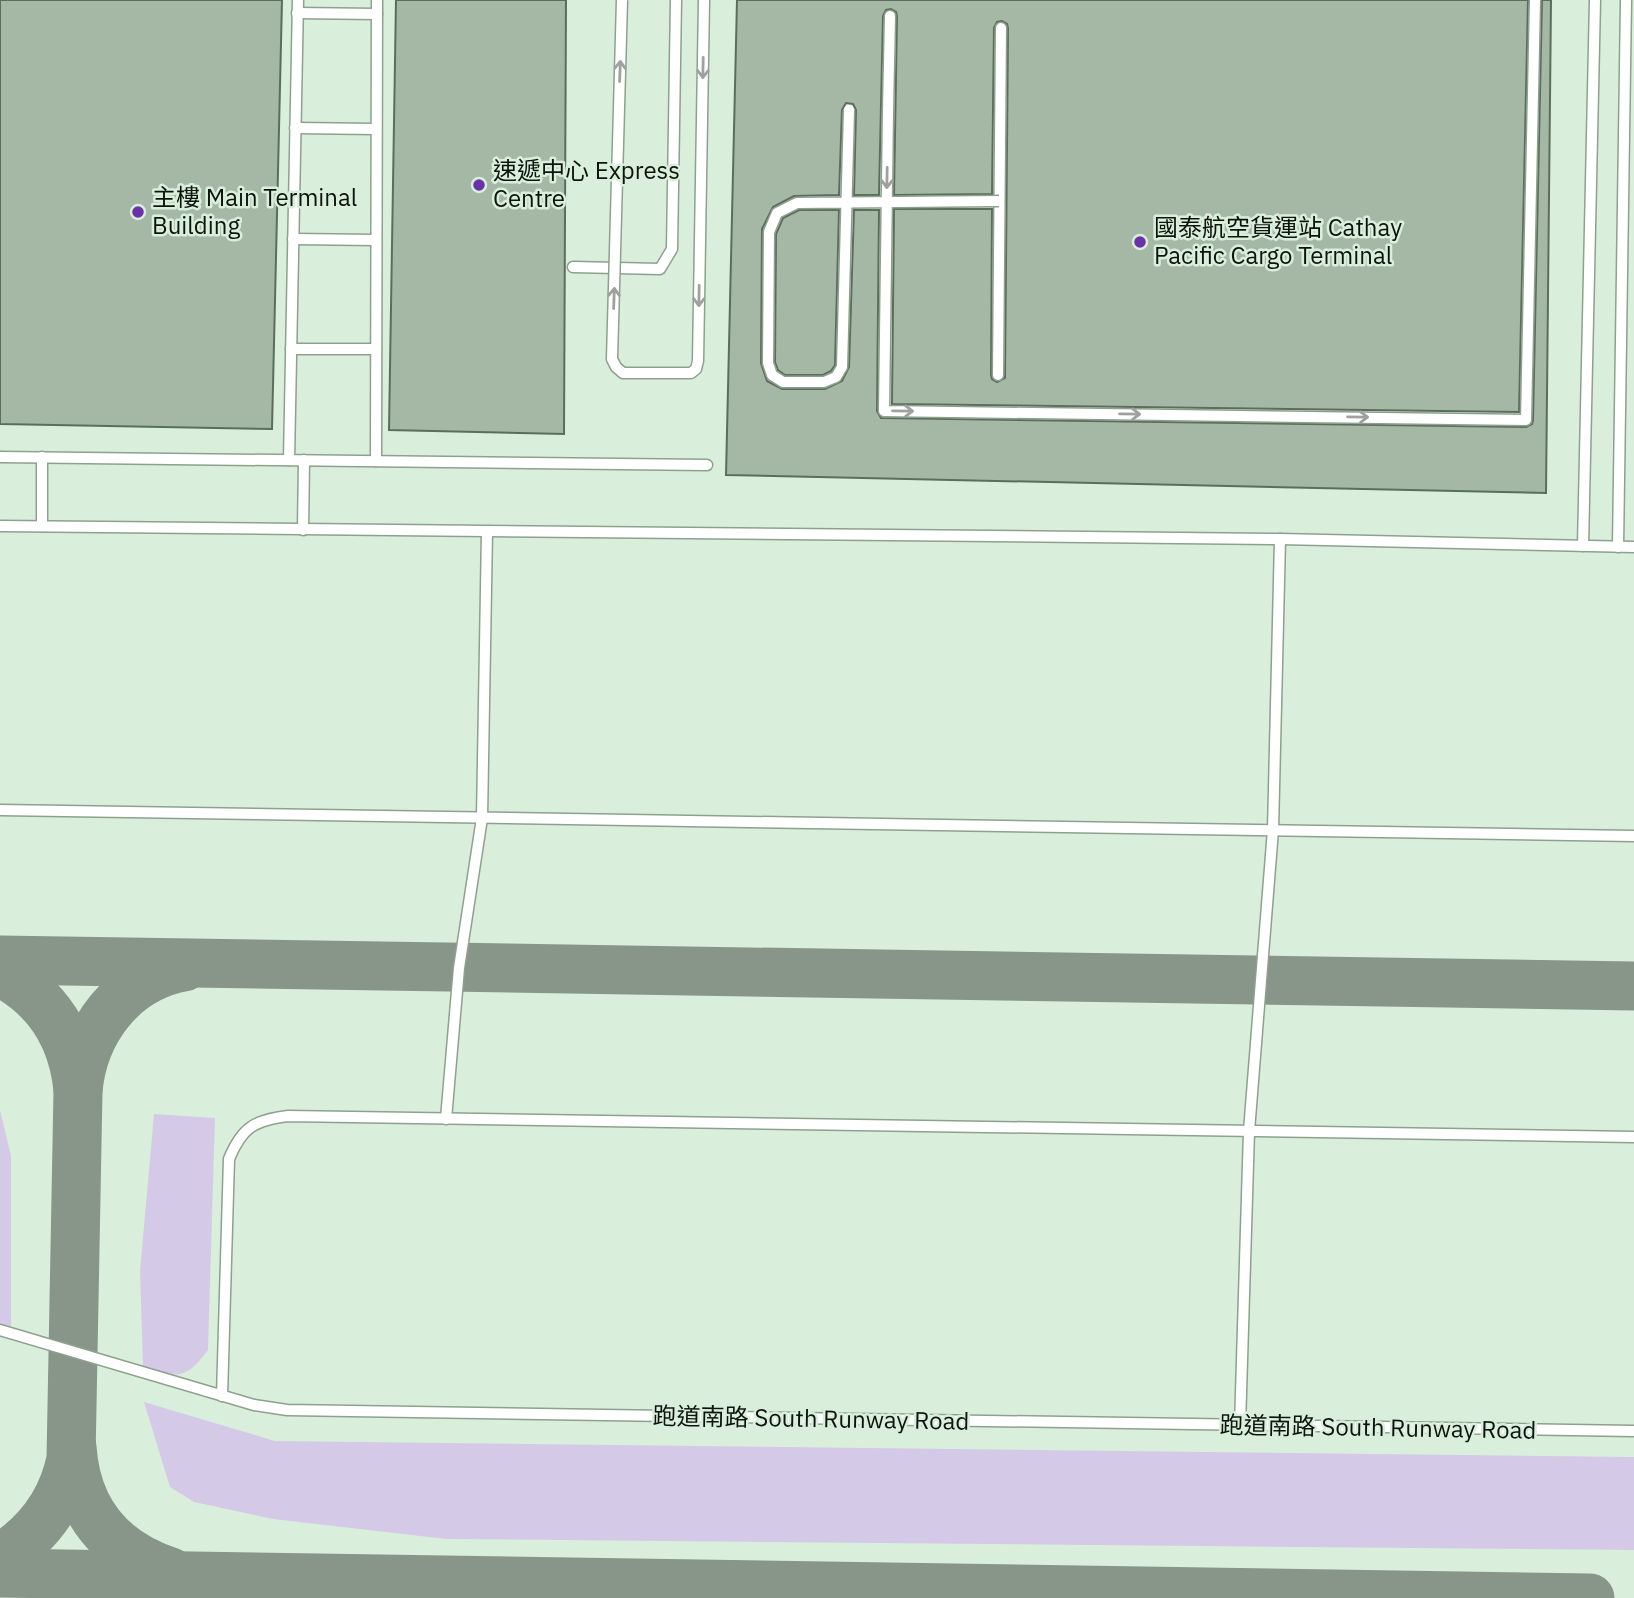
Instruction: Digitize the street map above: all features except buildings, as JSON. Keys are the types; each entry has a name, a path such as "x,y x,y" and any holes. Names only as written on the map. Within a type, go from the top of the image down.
{"lane":[{"path":"289,460 298,0"},
{"path":"376,461 377,0"},
{"path":"622,0 612,359 623,373 691,373 696,369 698,361 704,0"},
{"path":"573,267 660,269 672,249 676,0"},
{"path":"890,16 884,411 1526,420 1535,0"},
{"path":"1583,546 1595,0"},
{"path":"1618,547 1626,0"},
{"path":"297,13 377,14"},
{"path":"998,375 1001,28"},
{"path":"849,110 847,176 847,202 847,215 842,367 836,377 824,382 783,382 772,375 768,363 769,232 777,214 797,203 838,203 851,203 999,201"},
{"path":"295,128 376,129"},
{"path":"293,239 376,240"},
{"path":"291,349 376,349"},
{"path":"0,457 708,465"},
{"path":"41,526 42,457"},
{"path":"303,530 304,460"},
{"path":"0,526 1280,539 1634,547"},
{"path":"446,1119 459,968 482,818 487,532"},
{"path":"1240,1426 1249,1131 1273,830 1280,539"},
{"path":"0,810 1634,836"},
{"path":"222,1396 229,1159 236,1142 248,1129 264,1119 288,1116 1634,1137"},
{"name":"跑道南路 South Runway Road","path":"0,1330 254,1405 287,1410 1634,1431"}],"shaded area":[{"path":"0,1110 11,1156 11,1326 0,1324"},
{"path":"154,1114 215,1118 208,1350 194,1367 173,1375 143,1367 140,1271"},
{"path":"144,1402 275,1441 1634,1457 1634,1550 446,1539 273,1519 194,1502 170,1487"}],"taxiway":[{"path":"0,960 1634,986"},
{"path":"0,1558 26,1539 55,1504 71,1459 78,1091 81,1069 97,1029 125,996 162,973 184,967"},
{"path":"0,972 31,993 55,1020 70,1053 78,1090"},
{"path":"72,1447 81,1490 100,1526 114,1541 131,1553 171,1572"},
{"path":"0,1573 1590,1598"}],"place":[{"name":"速遞中心 Express Centre","path":"479,185"},
{"name":"主樓 Main Terminal Building","path":"138,212"},
{"name":"國泰航空貨運站 Cathay Pacific Cargo Terminal","path":"1140,242"}]}
